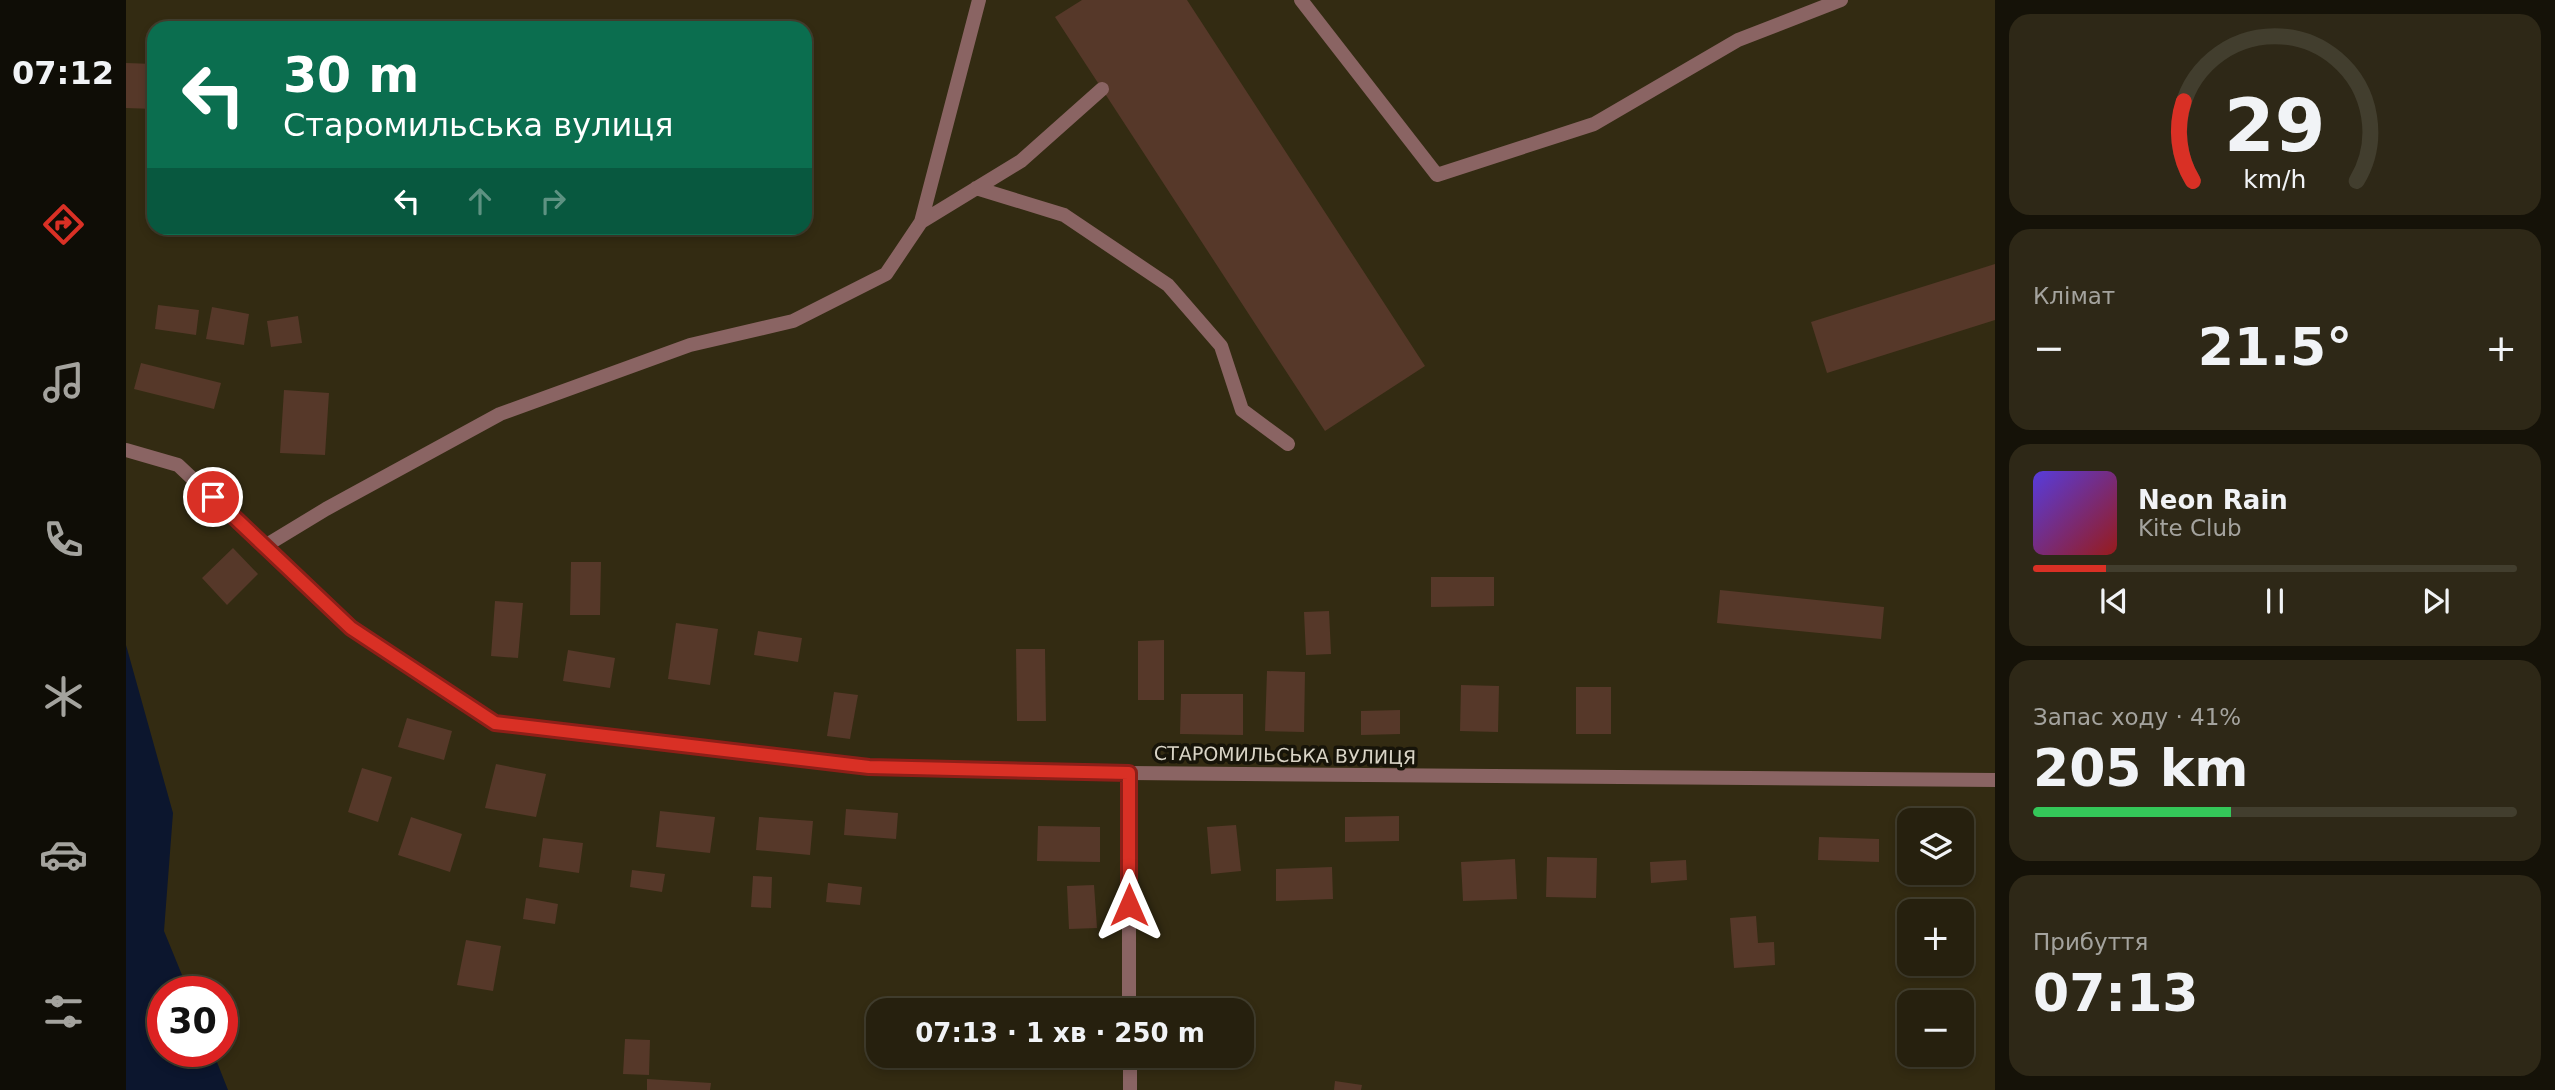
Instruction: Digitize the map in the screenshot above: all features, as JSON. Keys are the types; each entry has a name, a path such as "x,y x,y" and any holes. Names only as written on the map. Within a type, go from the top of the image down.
{"street":[{"path":"265,546 326,509 500,414 690,345 793,321 886,274 921,222 979,0"},
{"path":"1301,0 1437,175 1594,124 1738,40 1841,0"},
{"path":"921,222 1021,161 1102,89"},
{"path":"976,188 1064,215 1168,285 1221,346 1242,411 1287,444"},
{"name":"СТАРОМИЛЬСЬКА ВУЛИЦЯ","path":"126,450 178,465 351,628 495,723 869,767 1129,773 1995,780"},
{"path":"1129,773 1129,998"},
{"path":"1130,1068 1130,1090"}],"water":[{"path":"126,645 173,813 164,931 182,976 147,976 147,1067 219,1067 228,1090 126,1090"}],"building":[{"path":"1082,0 1187,0 1425,366 1325,431 1055,17"},
{"path":"126,63 147,64 147,109 126,108"},
{"path":"1995,264 1995,320 1827,373 1811,322"},
{"path":"158,305 199,310 196,335 155,329"},
{"path":"212,307 249,314 244,345 206,339"},
{"path":"298,316 302,343 271,347 267,321"},
{"path":"141,363 221,383 214,409 134,389"},
{"path":"284,390 329,393 325,455 280,453"},
{"path":"233,548 258,574 227,605 202,578"},
{"path":"571,562 601,562 600,615 570,615"},
{"path":"1431,577 1494,577 1494,606 1431,607"},
{"path":"1720,590 1884,607 1881,639 1717,623"},
{"path":"495,601 523,603 518,658 491,656"},
{"path":"1329,611 1331,654 1306,655 1304,612"},
{"path":"676,623 718,629 710,685 668,679"},
{"path":"758,631 802,638 798,662 754,655"},
{"path":"1164,640 1164,700 1138,700 1138,641"},
{"path":"1016,649 1045,649 1046,721 1017,721"},
{"path":"568,650 615,658 610,688 563,681"},
{"path":"1267,671 1305,672 1304,732 1265,731"},
{"path":"1461,685 1499,686 1498,732 1460,731"},
{"path":"1576,687 1611,687 1611,734 1576,734"},
{"path":"834,692 858,695 850,739 827,736"},
{"path":"1181,694 1243,694 1243,735 1180,734"},
{"path":"1400,710 1400,734 1361,735 1361,711"},
{"path":"407,718 452,731 444,760 398,747"},
{"path":"496,764 546,774 536,817 485,808"},
{"path":"362,768 392,777 378,822 348,812"},
{"path":"846,809 898,813 896,839 844,835"},
{"path":"660,811 715,817 710,853 656,847"},
{"path":"1399,816 1399,841 1345,842 1345,817"},
{"path":"411,817 462,834 450,872 398,855"},
{"path":"759,817 813,821 810,855 756,850"},
{"path":"1236,825 1241,871 1211,874 1207,827"},
{"path":"1038,826 1100,827 1100,862 1037,861"},
{"path":"1819,837 1879,839 1879,862 1818,860"},
{"path":"543,838 583,843 579,873 539,867"},
{"path":"1547,857 1597,858 1596,898 1546,897"},
{"path":"1515,859 1517,899 1463,901 1461,862"},
{"path":"1686,860 1687,880 1651,883 1650,862"},
{"path":"1332,867 1333,899 1276,901 1276,869"},
{"path":"632,870 665,874 662,892 630,887"},
{"path":"753,876 772,877 771,908 751,907"},
{"path":"828,883 862,887 860,905 826,902"},
{"path":"1094,885 1097,928 1069,929 1067,886"},
{"path":"526,898 558,904 555,924 523,919"},
{"path":"1756,916 1758,943 1774,942 1775,965 1734,968 1730,918"},
{"path":"466,940 501,946 493,991 457,985"},
{"path":"625,1039 650,1040 649,1075 623,1074"},
{"path":"647,1079 711,1083 710,1090 647,1090"},
{"path":"1335,1081 1362,1085 1361,1090 1334,1090"}],"route":[{"path":"213,497 351,628 495,723 869,767 1129,773 1129,905"}]}
